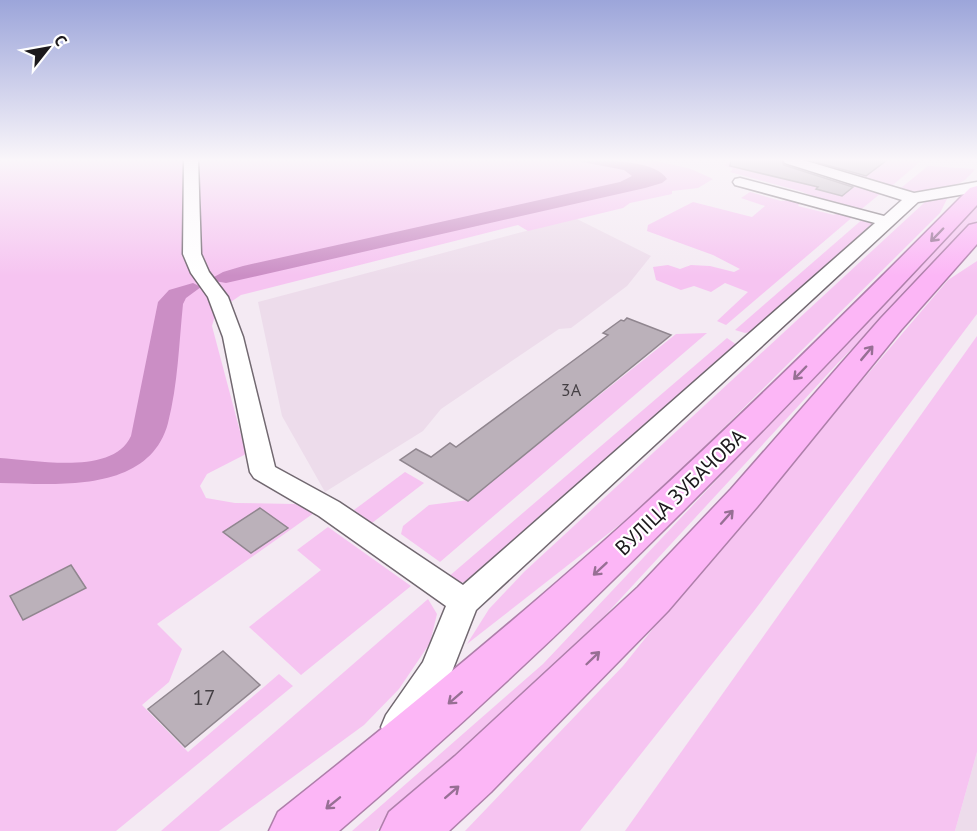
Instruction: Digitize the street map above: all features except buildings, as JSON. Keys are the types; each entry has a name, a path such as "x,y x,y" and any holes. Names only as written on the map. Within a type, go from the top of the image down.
{"highway":[{"name":"ВУЛІЦА ЗУБАЧОВА","path":"297,831 368,774 582,585 692,483 970,199"},
{"path":"408,831 473,774 653,599 744,498 891,324 977,230"}],"street":[{"path":"191,199 192,254 200,273 218,297 233,337 263,472 329,508 464,602 912,199"},
{"path":"802,199 885,221"},
{"name":"ВУЛІЦА ЗУБАЧОВА","path":"368,774 436,669 464,602"}],"shaded area":[{"path":"0,199 650,199 630,203 623,208 528,231 518,225 241,295 216,312 212,326 246,454 207,474 200,486 206,498 235,503 295,504 314,513 157,624 182,649 169,682 142,705 188,752 279,674 293,686 116,831 0,831"},
{"path":"545,199 597,199 226,283 215,281 214,277 223,272"},
{"path":"743,199 791,200 800,203 798,206 834,215 840,210 855,215 726,325 717,321 748,292 725,283 711,292 694,286 681,290 656,280 653,267 668,265 680,269 691,265 710,266 734,272 740,269 713,255 647,231 648,225 693,202 752,217 765,206"},
{"path":"819,199 874,199 858,212"},
{"path":"947,199 940,213 650,501 467,644 489,609 524,572 925,202"},
{"path":"977,204 977,220 837,364 552,673 376,831 352,831 543,664"},
{"path":"575,218 651,256 627,286 571,328 559,329 441,409 423,431 325,492 282,416 258,302"},
{"path":"864,218 870,220 872,224 754,331 745,333 735,330"},
{"path":"977,261 977,314 754,611 580,831 465,831 623,666 696,575 948,280"},
{"path":"193,283 201,287 186,298 183,304 171,408 168,423 158,446 142,462 121,473 98,480 47,484 0,483 0,458 72,463 108,457 122,449 131,436 158,302 169,290"},
{"path":"707,333 440,562 401,534 403,526 429,505 468,500 676,334"},
{"path":"977,336 977,752 955,831 625,831"},
{"path":"727,338 737,345 477,580 458,583 447,578"},
{"path":"405,472 424,483 372,523 354,510"},
{"path":"328,527 411,586 301,675 249,627 321,570 297,550"},
{"path":"428,599 437,614 430,643 399,689 364,725 219,831 161,831"},
{"path":"977,752 977,831 955,831"}]}
